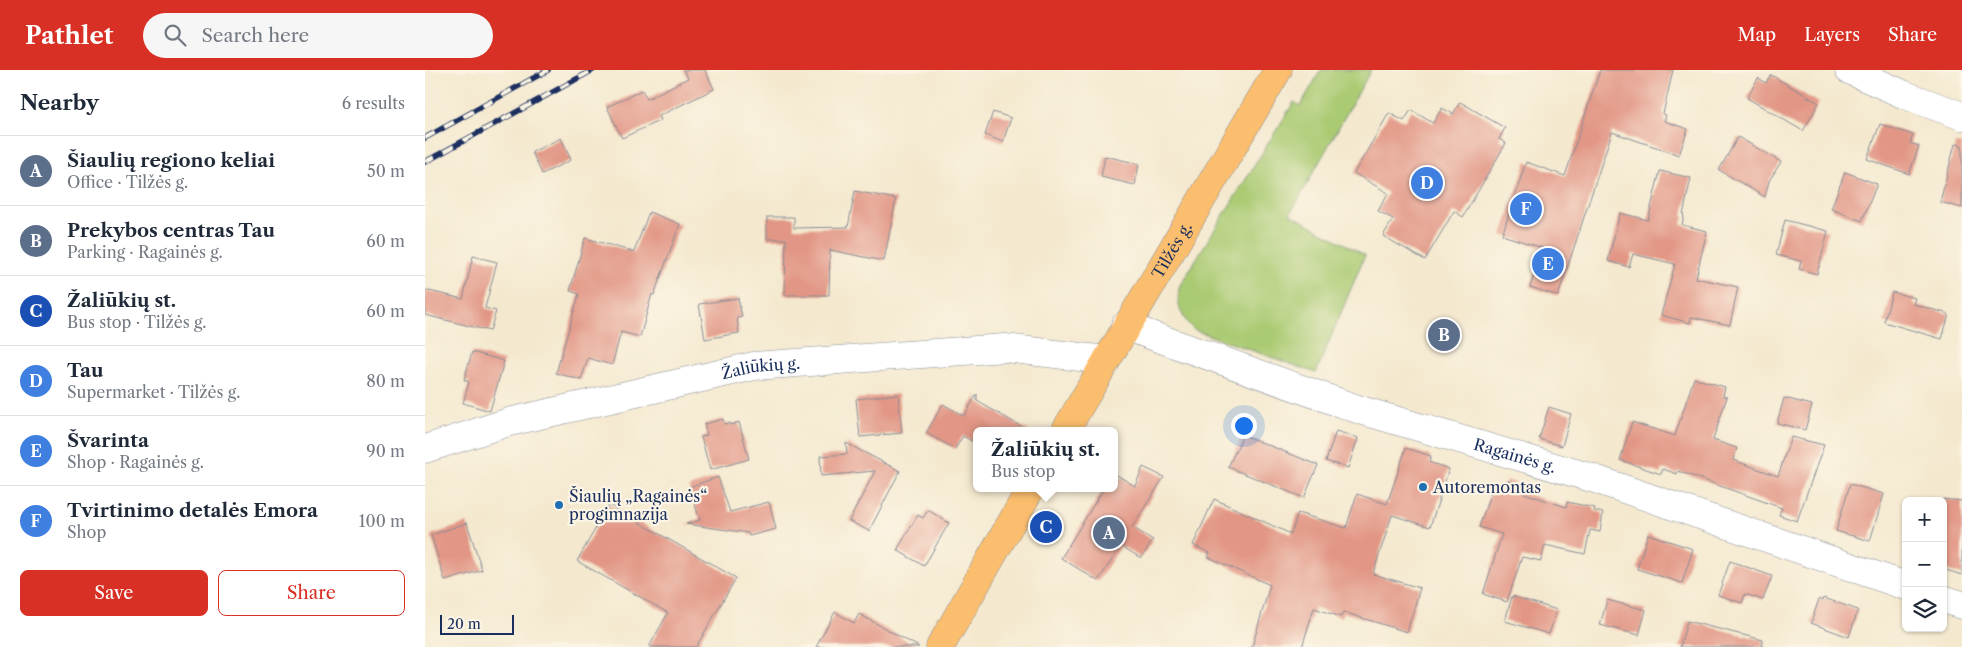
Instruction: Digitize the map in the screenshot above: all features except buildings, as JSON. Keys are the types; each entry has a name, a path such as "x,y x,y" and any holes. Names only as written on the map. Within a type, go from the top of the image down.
{"highway":[{"name":"Tilžės g.","path":"1067,427 1125,326 1241,136 1273,79"},
{"path":"939,647 1029,492"}],"street":[{"path":"1849,70 1905,95 1962,116"},
{"name":"Ragainės g.","path":"1125,326 1357,409 1593,478 1902,585"},
{"name":"Žaliūkių g.","path":"425,450 509,422 754,366 1005,348 1106,360"},
{"path":"1947,600 1962,605"}],"green space":[{"path":"1321,70 1371,70 1290,214 1365,255 1316,373 1194,330 1180,309 1178,298 1180,285 1294,102 1300,106"}],"railway":[{"path":"425,138 548,70"},
{"path":"425,162 593,70"}],"place":[{"name":"Tau","path":"1427,183"},
{"name":"Tvirtinimo detalės Emora","path":"1526,209"},
{"name":"Švarinta","path":"1548,264"},
{"name":"Prekybos centras Tau","path":"1444,335"},
{"name":"Autoremontas","path":"1423,487"},
{"name":"Šiaulių „Ragainės“ progimnazija","path":"559,505"},
{"name":"Žaliūkių st.","path":"1046,527"},
{"name":"Šiaulių regiono keliai","path":"1109,533"}]}
